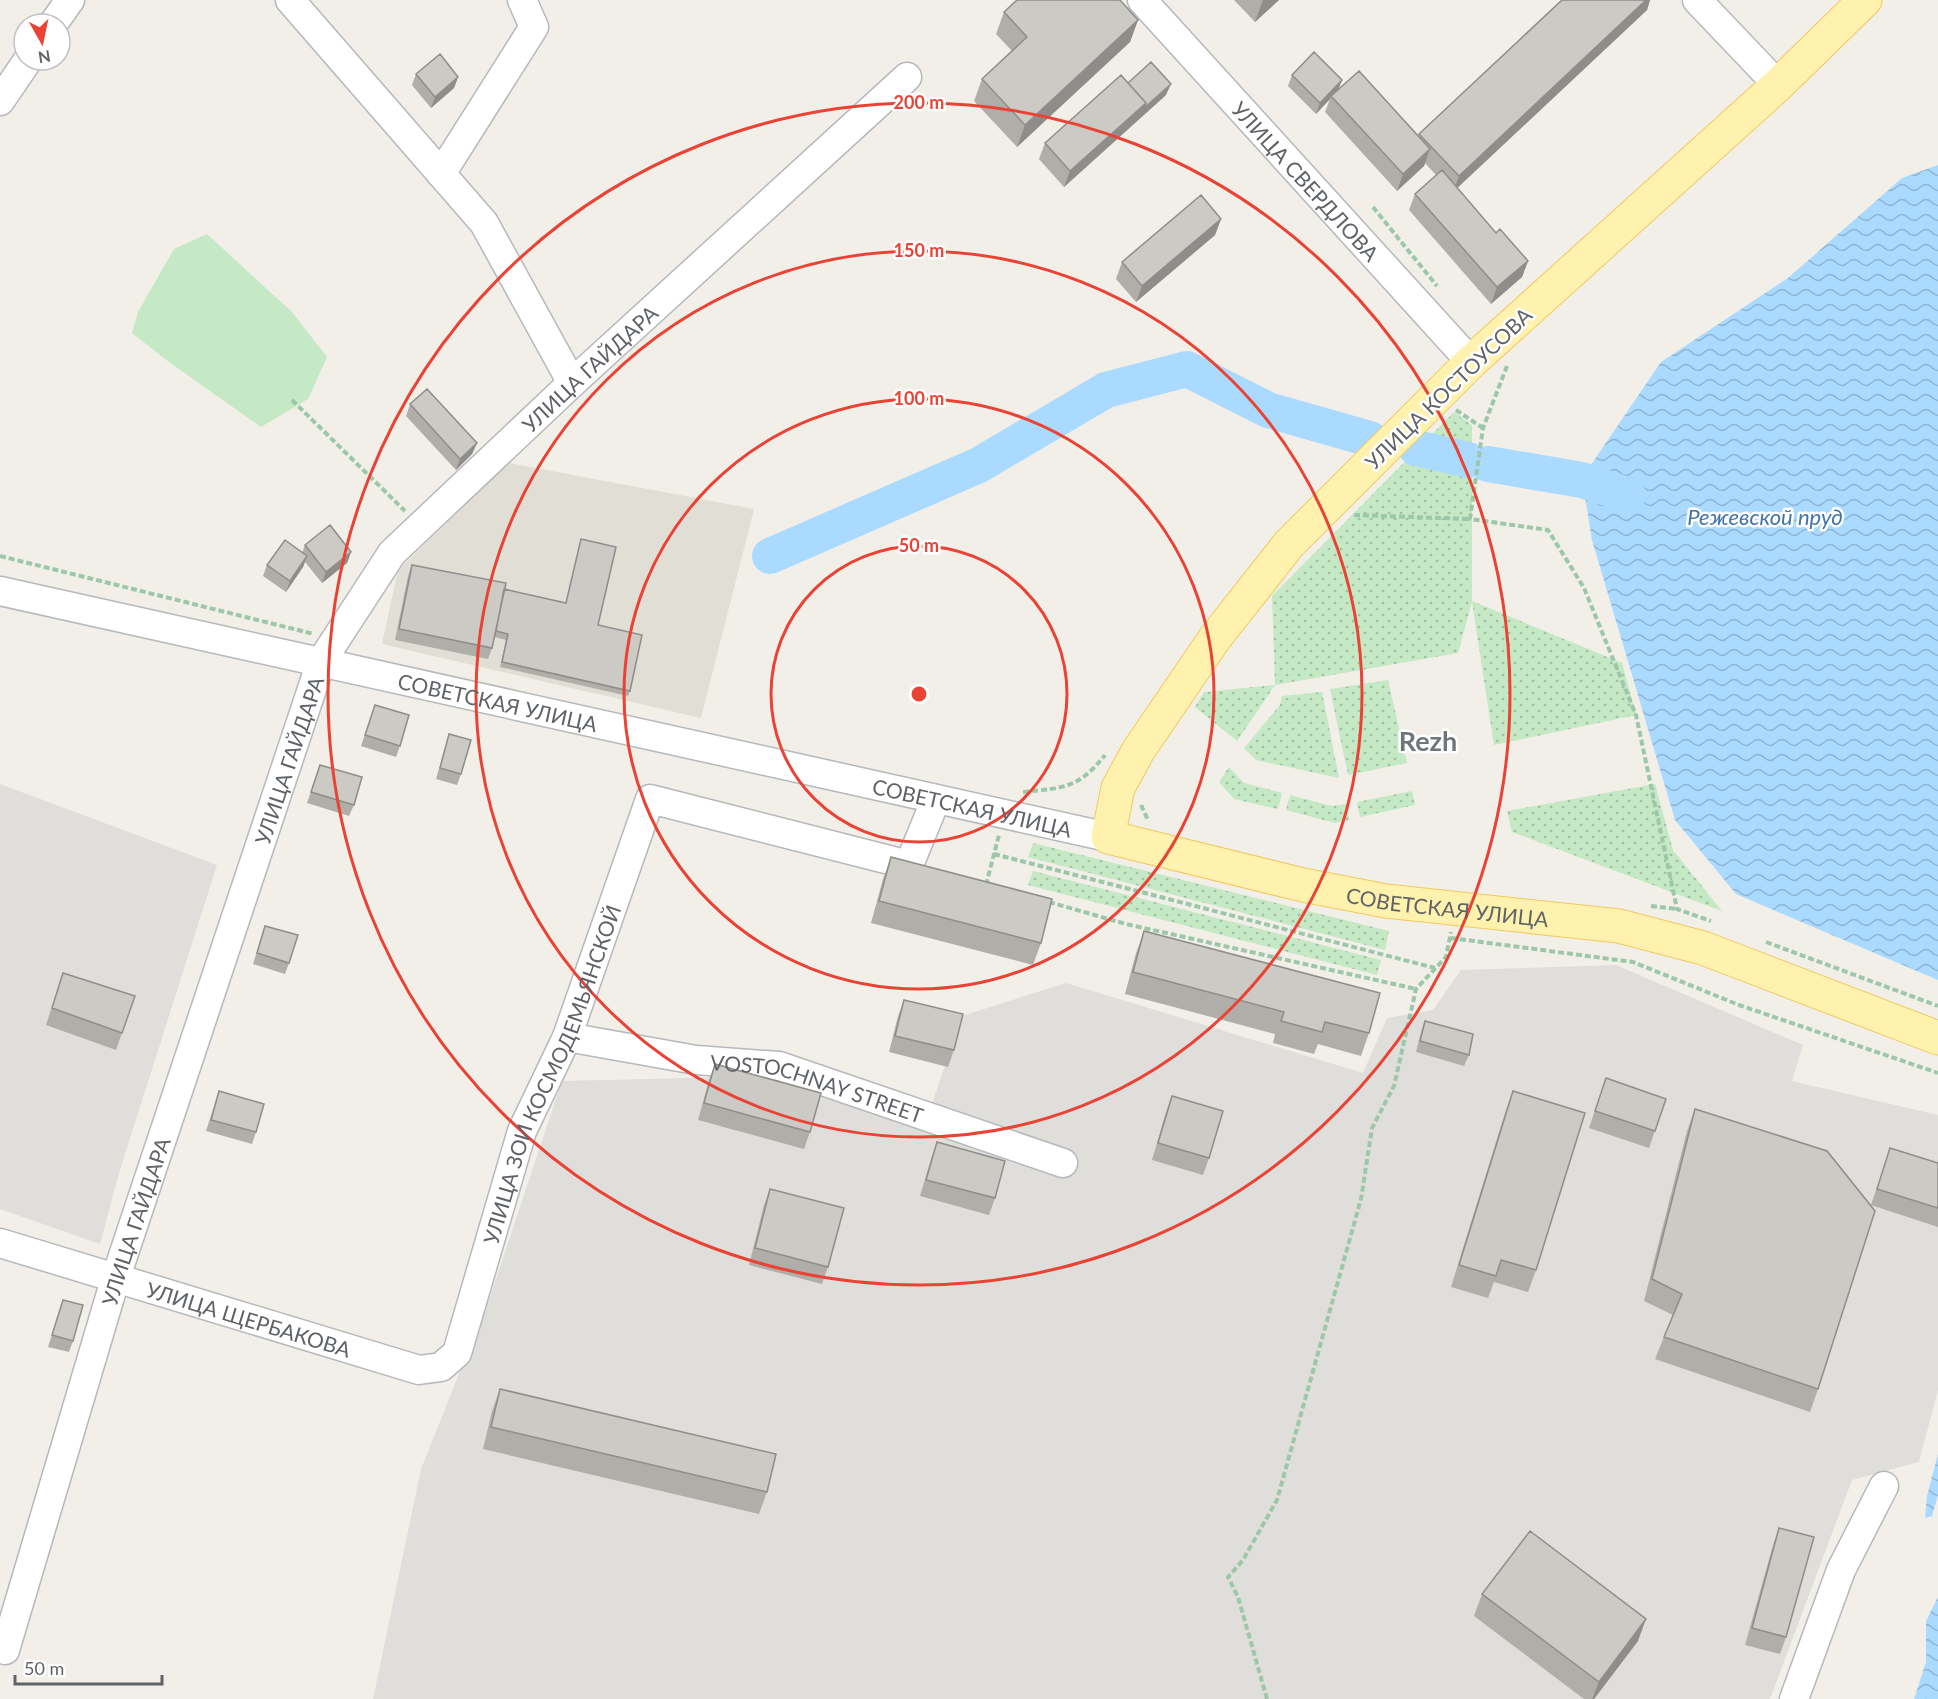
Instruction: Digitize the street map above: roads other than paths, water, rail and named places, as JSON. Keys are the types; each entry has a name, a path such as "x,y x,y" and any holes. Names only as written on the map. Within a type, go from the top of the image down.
{"main road":[{"name":"УЛИЦА КОСТОУСОВА","path":"1108,837 1118,788 1138,751 1215,638 1288,544 1471,362 1778,84 1866,0"},
{"name":"СОВЕТСКАЯ УЛИЦА","path":"1108,837 1303,885 1386,901 1620,926 1703,948 1938,1038"}],"street":[{"path":"290,0 484,223 572,383"},
{"path":"441,174 534,27 522,0"},
{"name":"УЛИЦА СВЕРДЛОВА","path":"1142,0 1471,362"},
{"path":"1697,0 1778,84"},
{"path":"0,101 20,72"},
{"name":"УЛИЦА ГАЙДАРА","path":"5,1650 115,1280 328,651 392,553 572,383 907,77"},
{"name":"СОВЕТСКАЯ УЛИЦА","path":"0,591 328,651 936,799 1108,837"},
{"name":"УЛИЦА ЗОИ КОСМОДЕМЬЯНСКОЙ","path":"457,1353 522,1131 567,1037 650,799 909,865 936,799"},
{"name":"VOSTOCHNAY STREET","path":"567,1037 696,1060 779,1066 1063,1163"},
{"name":"УЛИЦА ЩЕРБАКОВА","path":"0,1243 115,1280 419,1370 441,1367 457,1353"},
{"path":"1794,1699 1841,1570 1884,1486"}],"water":[{"name":"Режевской пруд","path":"1938,165 1938,980 1736,894 1675,820 1592,540 1582,478 1661,362 1788,278 1902,178"},
{"path":"1938,1454 1938,1495 1932,1516 1925,1518 1927,1496"},
{"path":"1938,1597 1938,1699 1914,1699 1926,1662 1926,1621"}],"waterway":[{"path":"770,556 979,465 1106,390 1187,369 1268,410 1370,439"},
{"path":"1416,448 1468,460"},
{"path":"1488,464 1582,480 1628,495"}],"district":[{"name":"Rezh","path":"1428,740"}]}
